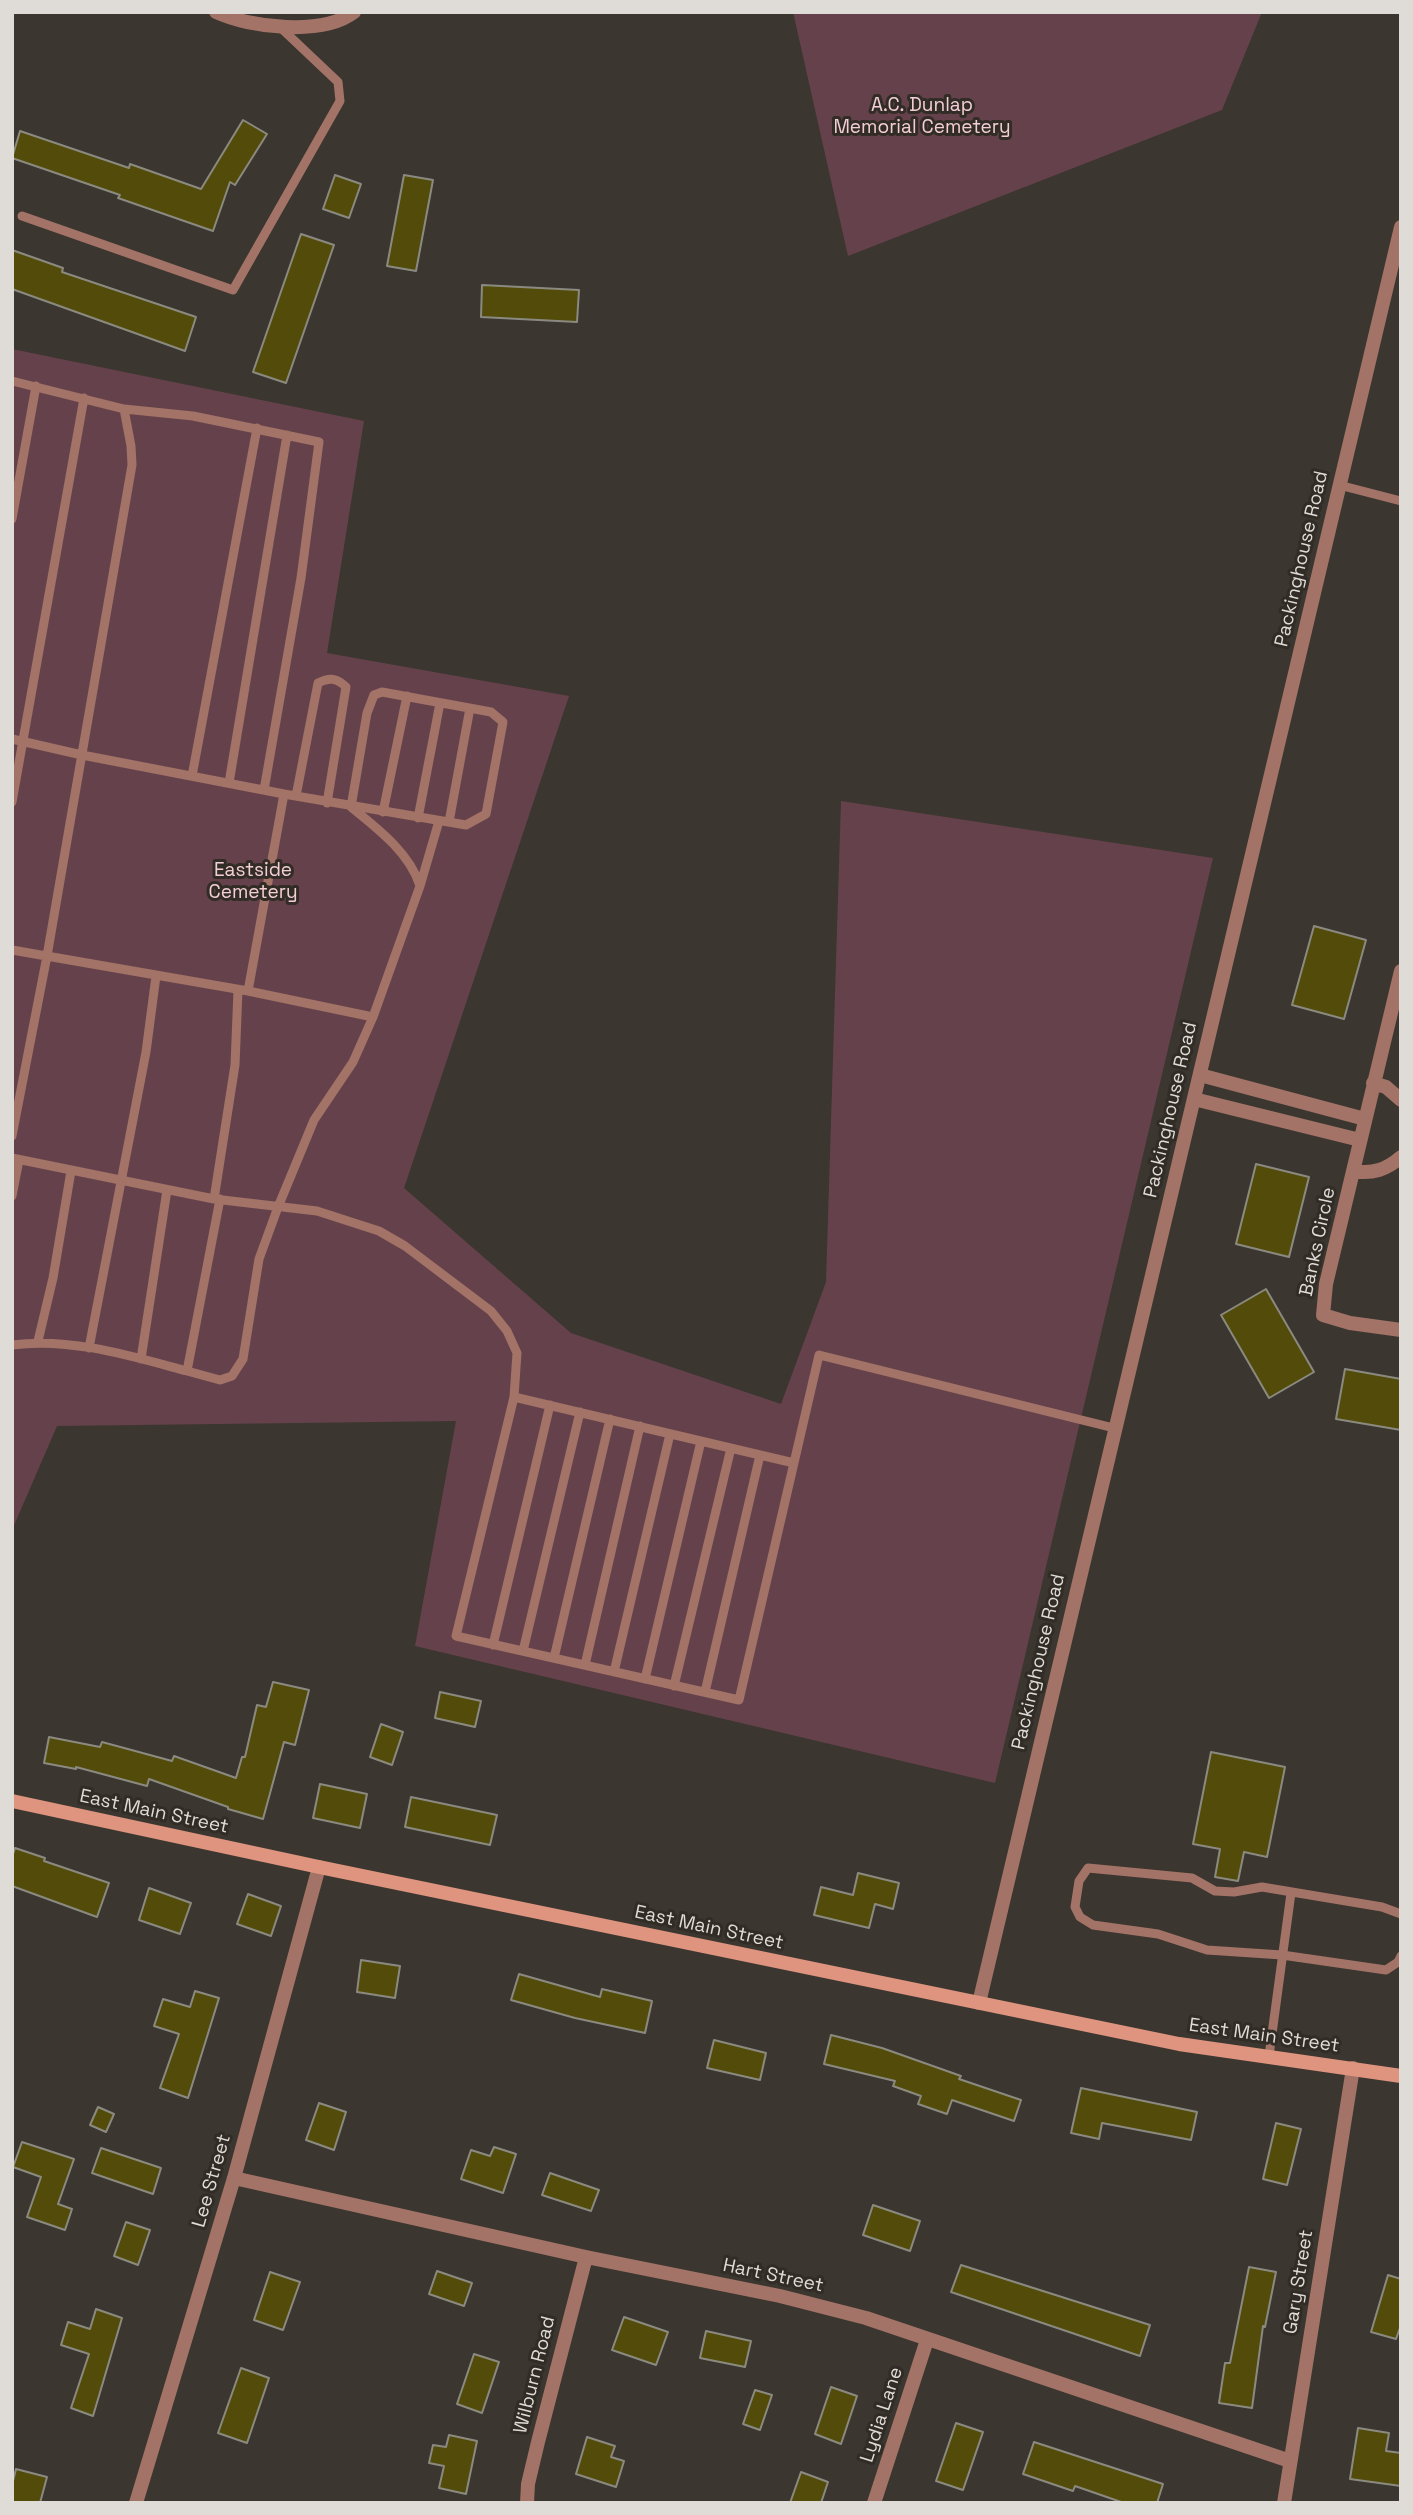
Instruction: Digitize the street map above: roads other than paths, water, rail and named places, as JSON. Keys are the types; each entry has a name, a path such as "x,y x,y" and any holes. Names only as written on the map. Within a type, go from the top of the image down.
{"main road":[{"name":"East Main Street","path":"12,1801 1179,2044 1401,2076"}],"street":[{"path":"221,13 282,29 318,25 347,18 354,12"},
{"name":"Packinghouse Road","path":"979,2003 1401,227"},
{"name":"Banks Circle","path":"1401,971 1326,1284 1323,1315 1350,1323 1401,1330"},
{"path":"1199,1075 1365,1119"},
{"path":"1373,1083 1386,1087 1401,1100"},
{"path":"1194,1099 1360,1140"},
{"path":"1353,1171 1379,1171 1401,1157"},
{"name":"Lee Street","path":"136,2503 234,2178 319,1867"},
{"name":"Gary Street","path":"1284,2503 1353,2068"},
{"name":"Hart Street","path":"234,2178 586,2257 780,2296 866,2318 1290,2461"},
{"name":"Wilburn Road","path":"527,2503 528,2484 538,2442 586,2257"},
{"name":"Lydia Lane","path":"874,2503 927,2340"}],"lane":[{"path":"22,216 233,290 340,102 338,82 282,29"},
{"path":"12,381 124,409 193,416 320,442 264,790"},
{"path":"12,519 36,386"},
{"path":"12,802 84,398"},
{"path":"12,1136 47,956 132,465 124,409"},
{"path":"192,776 257,428"},
{"path":"229,783 287,435"},
{"path":"1339,485 1401,501"},
{"path":"296,796 318,683 327,679 339,680 346,687 327,803"},
{"path":"12,739 327,803 383,813 466,825 486,814 503,722 491,712 382,692 374,695 367,713 351,807"},
{"path":"383,813 407,696"},
{"path":"418,818 440,703"},
{"path":"12,1345 38,1341 89,1348 220,1380 232,1376 243,1359 259,1259 314,1120 353,1062 373,1017 444,821 470,708"},
{"path":"187,1371 217,1199 243,990 282,816 284,794"},
{"path":"351,807 403,855 416,873 419,886"},
{"path":"12,950 243,990 373,1017"},
{"path":"89,1348 146,1052 156,976"},
{"path":"12,1196 16,1159 217,1199 317,1211 379,1231 405,1246 491,1311 507,1331 517,1353 514,1397 456,1636 739,1700 819,1355 1114,1427"},
{"path":"38,1341 53,1278 71,1171"},
{"path":"141,1359 167,1190"},
{"path":"514,1397 794,1463"},
{"path":"493,1645 550,1405"},
{"path":"523,1651 580,1412"},
{"path":"554,1658 610,1419"},
{"path":"585,1665 640,1426"},
{"path":"614,1672 670,1434"},
{"path":"645,1679 701,1441"},
{"path":"674,1685 731,1448"},
{"path":"705,1692 760,1455"},
{"path":"1401,1914 1382,1907 1262,1887 1234,1892 1215,1891 1192,1878 1088,1868 1079,1881 1075,1907 1080,1917 1093,1925 1158,1934 1207,1950 1282,1955 1386,1970 1398,1962 1401,1956"},
{"path":"1269,2056 1291,1893"}],"park label":[{"name":"A.C. Dunlap Memorial Cemetery","path":"922,117"},
{"name":"Eastside Cemetery","path":"253,882"}]}
